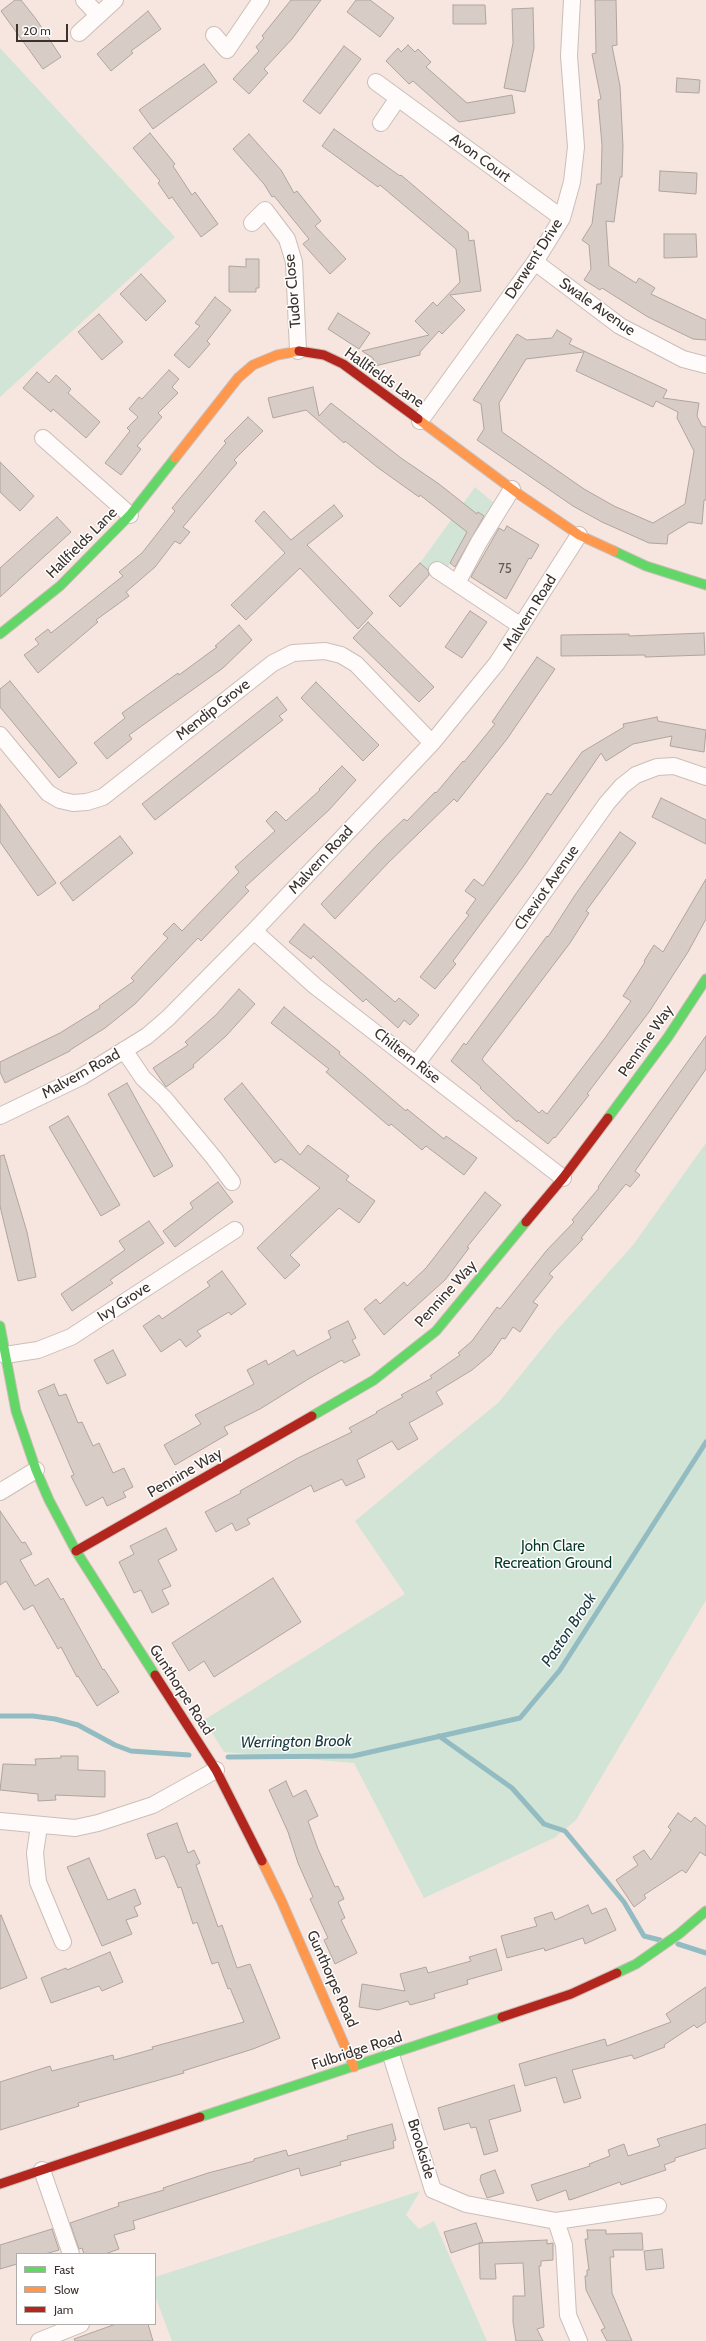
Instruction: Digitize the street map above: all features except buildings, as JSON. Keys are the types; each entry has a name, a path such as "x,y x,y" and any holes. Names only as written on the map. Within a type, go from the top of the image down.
{"street":[{"path":"84,0 98,15"},
{"path":"79,33 115,0"},
{"path":"214,36 227,50 261,0"},
{"name":"Derwent Drive","path":"420,421 535,262 562,218 572,182 576,147 569,56 572,0"},
{"name":"Avon Court","path":"376,82 562,218"},
{"path":"380,123 398,98"},
{"name":"Tudor Close","path":"252,223 265,210 287,239 294,262 298,351"},
{"name":"Swale Avenue","path":"535,262 620,326 684,359 706,365"},
{"name":"Hallfields Lane","path":"0,634 60,586 130,515 238,378 253,365 277,355 298,351 324,355 343,364 512,489 579,535 646,566 706,585"},
{"path":"43,438 130,515"},
{"path":"457,583 479,542 512,489"},
{"name":"Malvern Road","path":"0,1116 81,1077 147,1036 168,1018 254,931 432,742 498,663 579,535"},
{"path":"437,570 522,626"},
{"name":"Mendip Grove","path":"0,735 48,793 60,800 73,803 87,802 103,797 273,663 292,653 325,651 341,655 356,664 432,742"},
{"name":"Cheviot Avenue","path":"417,1063 512,937 607,803 622,786 636,775 657,767 674,766 706,777"},
{"name":"Chiltern Rise","path":"254,931 315,986 417,1063 563,1178"},
{"name":"Pennine Way","path":"76,1551 374,1380 436,1331 563,1178 668,1037 706,979"},
{"path":"124,1050 143,1078 165,1099 232,1182"},
{"name":"Ivy Grove","path":"5,1355 38,1350 71,1337 235,1230"},
{"name":"Gunthorpe Road","path":"0,1326 16,1411 36,1470 76,1551 216,1770 281,1900 354,2067"},
{"path":"0,1492 36,1470"},
{"path":"0,1821 39,1826 75,1828 121,1817 153,1805 216,1770"},
{"path":"39,1826 35,1853 38,1882 64,1942"},
{"name":"Fulbridge Road","path":"0,2184 571,1994 617,1974 650,1955 679,1934 706,1911"},
{"name":"Brookside","path":"391,2055 433,2190 466,2204 556,2221 658,2206"},
{"path":"42,2170 70,2253"},
{"path":"556,2221 564,2245 568,2315 579,2341"},
{"path":"39,2341 78,2325"}],"green space":[{"path":"0,48 175,237 0,397"},
{"path":"475,487 494,503 487,519 478,512 448,567 441,563 431,573 420,563"},
{"name":"John Clare Recreation Ground","path":"706,1143 706,1600 576,1820 554,1838 424,1898 354,1763 224,1752 204,1720 405,1594 355,1521 499,1402 557,1330 633,1245"},
{"path":"420,2191 406,2215 419,2229 434,2221 487,2341 172,2341 156,2299 156,2277"}],"waterway":[{"name":"Paston Brook","path":"228,1757 353,1756 520,1718 560,1670 706,1442"},
{"name":"Werrington Brook","path":"0,1716 33,1716 55,1719 78,1725 115,1745 131,1751 189,1755"},
{"name":"Werrington Brook","path":"439,1736 512,1788 544,1824 565,1831 624,1902 644,1936 660,1940"},
{"name":"Werrington Brook","path":"678,1944 706,1953"}],"traffic: fast":[{"path":"0,634 60,586 130,515 175,458"},
{"path":"614,551 646,566 706,585"},
{"path":"608,1118 668,1037 706,979"},
{"path":"312,1416 374,1380 436,1331 526,1222"},
{"path":"0,1326 16,1411 36,1470 49,1500 76,1551 155,1675"},
{"path":"617,1973 636,1964 679,1934 706,1911"},
{"path":"200,2117 502,2017"}],"traffic: slow":[{"path":"175,458 238,378 253,365 277,355 299,351"},
{"path":"418,419 520,495 579,535 614,551"},
{"path":"262,1861 281,1900 354,2067"}],"traffic: jam":[{"path":"299,351 324,355 343,364 418,419"},
{"path":"526,1222 563,1178 608,1118"},
{"path":"76,1551 312,1416"},
{"path":"155,1675 216,1770 262,1861"},
{"path":"502,2017 571,1994 617,1973"},
{"path":"0,2184 200,2117"}]}
